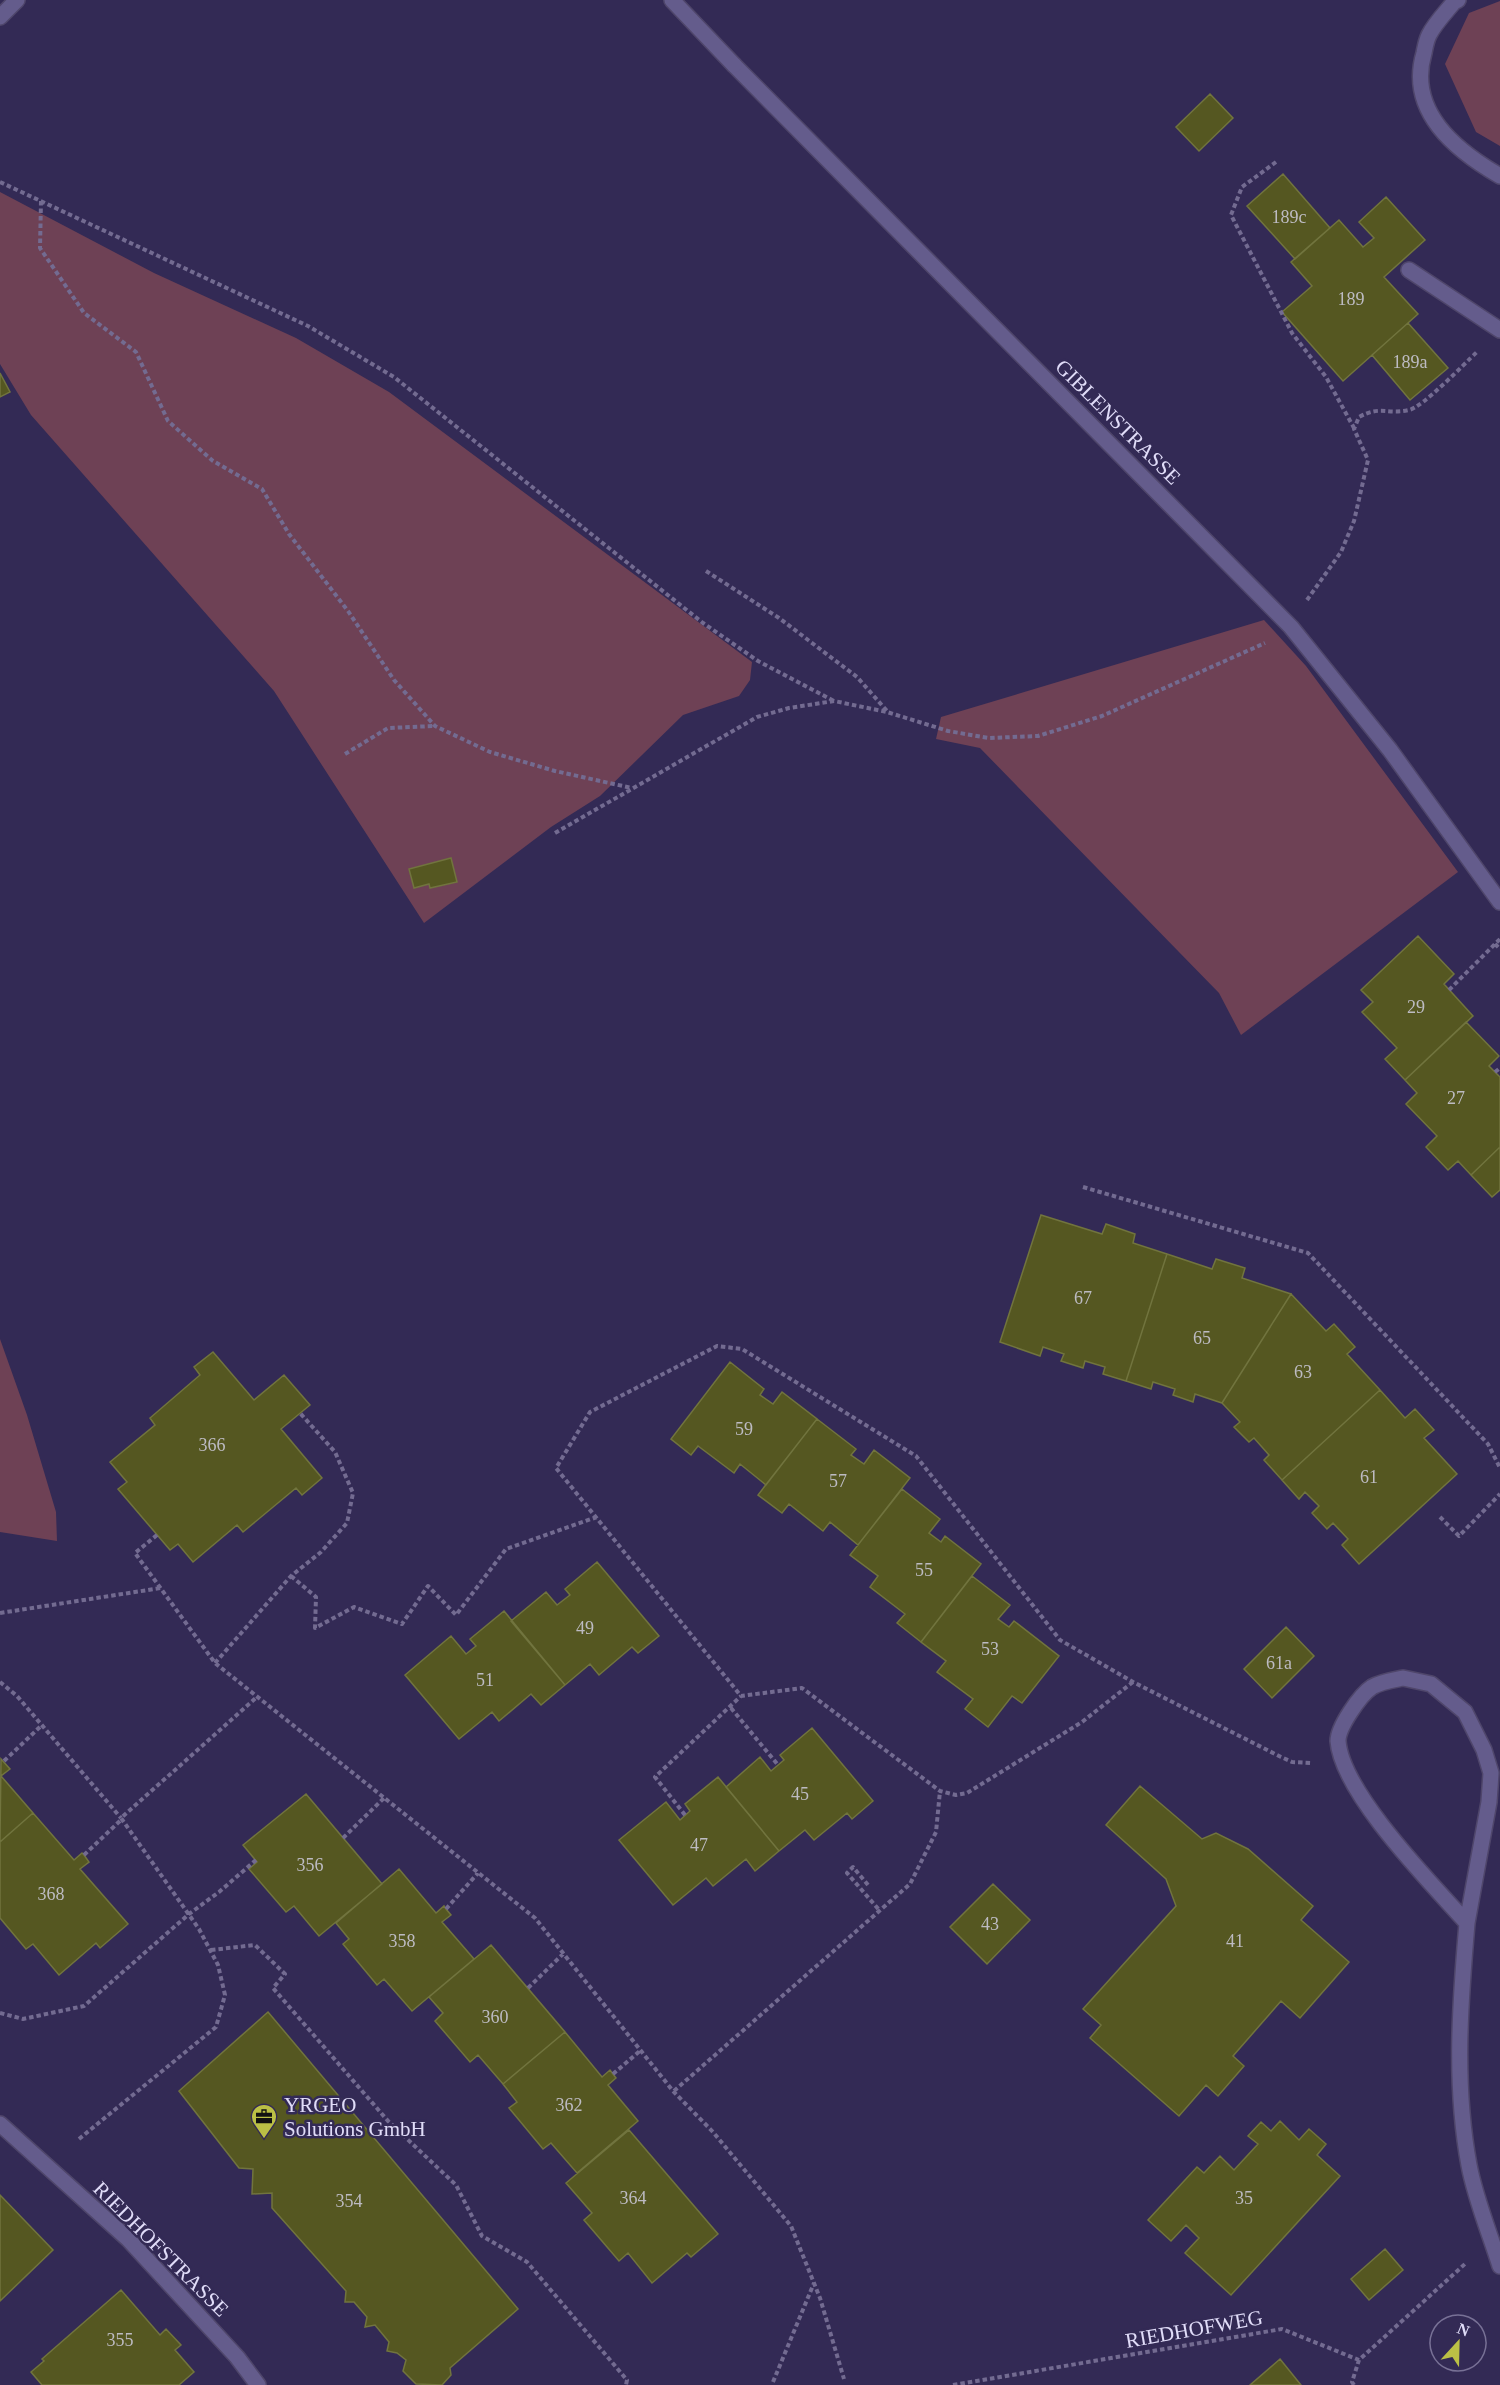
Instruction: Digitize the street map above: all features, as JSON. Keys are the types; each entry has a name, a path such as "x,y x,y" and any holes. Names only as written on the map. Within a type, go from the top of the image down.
{"street":[{"path":"0,17 17,0"},
{"name":"GIBLENSTRASSE","path":"672,0 1289,625 1390,750 1500,902"},
{"path":"1458,0 1454,2 1429,36 1420,65 1421,95 1433,121 1453,142 1481,165 1500,176"},
{"path":"1409,270 1500,330"},
{"path":"1467,1923 1370,1809 1343,1766 1338,1738 1352,1708 1372,1687 1403,1678 1431,1683 1465,1712 1484,1750 1491,1773 1489,1802 1467,1923 1460,2003 1459,2072 1469,2166 1500,2266"},
{"name":"RIEDHOFSTRASSE","path":"0,2124 128,2239 237,2357 258,2385"}],"path":[{"path":"0,182 308,326 394,377 704,623 758,661 834,701 887,712 948,731 989,738 1038,736 1102,716 1261,646 1289,625 1341,552 1354,521 1368,460 1326,377 1292,333 1231,215 1242,187 1276,162"},
{"path":"41,201 39,248 84,313 136,352 168,421 213,461 262,489 289,534 348,610 394,680 435,726 490,752 555,771 632,788"},
{"path":"1354,429 1359,417 1372,410 1411,410 1483,347"},
{"path":"706,572 779,618 856,677 887,712"},
{"path":"555,833 757,717 789,708 834,701"},
{"path":"345,754 388,728 435,726"},
{"path":"1449,990 1500,939"},
{"path":"1495,944 1500,949"},
{"path":"1495,1072 1500,1068"},
{"path":"1083,1187 1308,1253 1488,1443 1500,1467"},
{"path":"741,1696 556,1468 590,1412 717,1346 742,1349 916,1456 1060,1640 1133,1682 1292,1762 1343,1766"},
{"path":"215,1663 291,1576 321,1552 346,1523 352,1493 335,1452 300,1413"},
{"path":"1440,1517 1459,1536 1500,1494"},
{"path":"291,1576 316,1597 315,1628 354,1607 402,1624 429,1586 456,1615 506,1549 597,1516"},
{"path":"157,1535 135,1553 215,1663 535,1918 674,2091 712,2132 790,2226 814,2283 844,2379"},
{"path":"0,1613 161,1588"},
{"path":"0,1682 17,1696 121,1819 189,1914 211,1950 219,1965 225,1995 216,2027 79,2139"},
{"path":"685,1815 655,1777 731,1708 741,1696 802,1688 939,1791 956,1795 967,1793 1082,1722 1133,1682"},
{"path":"84,1855 257,1697"},
{"path":"731,1708 778,1765"},
{"path":"4,1761 42,1725"},
{"path":"674,2091 910,1884 936,1832 939,1791"},
{"path":"343,1838 384,1798"},
{"path":"0,2013 23,2019 84,2006 189,1914 219,1893 256,1860"},
{"path":"868,1885 853,1867 847,1874 880,1911"},
{"path":"446,1909 478,1873"},
{"path":"211,1950 255,1945 285,1974 273,1988 388,2121 456,2186 482,2236 527,2262 627,2380 626,2385"},
{"path":"528,1988 563,1954"},
{"path":"613,2074 641,2050"},
{"path":"1354,2385 1352,2382 1359,2360 1470,2260"},
{"path":"773,2382 814,2283"},
{"name":"RIEDHOFWEG","path":"953,2385 972,2384 1282,2329 1359,2360"}],"shaded area":[{"path":"1500,1 1500,146 1476,132 1445,64 1469,13"},
{"path":"0,192 154,273 296,338 389,392 752,662 750,680 739,696 683,715 600,796 551,827 424,923 274,691 31,415 0,364"},
{"path":"1264,620 1306,666 1458,872 1241,1035 1219,993 980,748 936,739 941,717"},
{"path":"0,1339 27,1415 56,1512 57,1541 0,1532"}],"building":[{"path":"1210,94 1233,118 1199,151 1176,127"},
{"path":"1283,174 1330,228 1295,259 1247,206"},
{"path":"1386,197 1425,240 1384,277 1418,314 1343,381 1282,312 1312,286 1291,262 1339,220 1363,247 1374,238 1359,222"},
{"path":"1408,323 1448,368 1410,400 1372,355"},
{"path":"0,373 10,392 0,397"},
{"path":"451,858 457,882 430,888 429,884 414,888 409,869"},
{"path":"1418,936 1454,974 1444,984 1473,1016 1405,1080 1385,1059 1397,1048 1362,1012 1373,1002 1361,990"},
{"path":"1466,1022 1499,1056 1489,1066 1500,1077 1500,1147 1471,1175 1458,1161 1448,1170 1426,1147 1437,1136 1406,1104 1417,1093 1405,1080"},
{"path":"1500,1147 1500,1190 1492,1197 1471,1175"},
{"path":"1041,1215 1102,1234 1106,1224 1135,1234 1133,1243 1167,1254 1126,1381 1103,1374 1105,1367 1085,1361 1083,1368 1061,1361 1064,1354 1043,1347 1040,1356 1000,1342"},
{"path":"1167,1254 1212,1269 1216,1259 1245,1268 1242,1278 1291,1294 1222,1403 1195,1394 1193,1402 1173,1395 1175,1389 1153,1382 1151,1389 1126,1381"},
{"path":"1291,1294 1326,1331 1334,1324 1355,1347 1347,1354 1380,1390 1282,1480 1264,1460 1269,1455 1254,1438 1249,1442 1234,1427 1240,1422 1222,1403"},
{"path":"213,1352 254,1400 284,1375 310,1405 281,1429 322,1478 302,1495 296,1488 243,1532 237,1525 193,1562 178,1544 170,1550 118,1489 127,1482 110,1462 155,1425 150,1418 200,1375 194,1367"},
{"path":"730,1362 764,1389 760,1395 773,1404 782,1392 817,1419 766,1485 740,1464 734,1473 698,1446 691,1455 671,1439"},
{"path":"1380,1390 1405,1418 1415,1409 1434,1430 1424,1438 1457,1474 1359,1564 1342,1545 1348,1539 1333,1523 1327,1529 1312,1513 1319,1506 1305,1492 1299,1499 1282,1480"},
{"path":"817,1419 856,1449 851,1455 864,1464 874,1450 910,1478 858,1545 830,1522 823,1531 789,1504 782,1513 758,1495"},
{"path":"902,1489 940,1519 929,1533 941,1542 945,1536 981,1564 921,1642 897,1623 905,1614 870,1587 878,1576 850,1555"},
{"path":"597,1562 659,1636 638,1653 632,1647 599,1675 590,1664 565,1685 511,1621 546,1592 557,1605 570,1595 565,1589"},
{"path":"972,1576 1010,1605 998,1619 1009,1627 1014,1621 1059,1656 1022,1703 1012,1696 988,1727 965,1709 973,1699 937,1672 946,1661 921,1642"},
{"path":"504,1611 565,1685 541,1705 531,1694 499,1721 492,1712 459,1739 405,1675 451,1636 466,1654 476,1646 470,1639"},
{"path":"1286,1627 1314,1656 1272,1698 1244,1669"},
{"path":"812,1728 873,1801 852,1819 847,1813 814,1840 805,1830 779,1851 726,1787 760,1757 771,1771 784,1760 780,1755"},
{"path":"1,1759 10,1769 1,1776 33,1813 0,1842"},
{"path":"718,1777 779,1851 755,1871 746,1859 713,1886 706,1878 673,1905 619,1840 666,1802 680,1820 690,1811 685,1804"},
{"path":"1140,1786 1202,1839 1216,1833 1248,1849 1313,1906 1301,1920 1349,1962 1300,2018 1281,2001 1233,2056 1244,2066 1218,2096 1206,2085 1179,2116 1090,2038 1101,2025 1083,2009 1176,1906 1166,1879 1106,1825"},
{"path":"306,1794 382,1884 319,1936 294,1906 286,1912 249,1869 257,1862 243,1845"},
{"path":"33,1813 74,1860 82,1853 84,1855 89,1862 80,1869 128,1924 100,1948 96,1943 59,1975 33,1944 26,1949 0,1918 0,1842"},
{"path":"399,1869 436,1913 444,1906 451,1915 442,1922 474,1959 412,2011 384,1979 377,1985 343,1944 349,1939 336,1923"},
{"path":"993,1884 1030,1920 987,1964 950,1927"},
{"path":"491,1945 565,2032 503,2084 478,2055 470,2062 435,2021 443,2013 429,1997"},
{"path":"268,2012 518,2309 450,2368 451,2375 442,2385 416,2384 403,2371 406,2360 397,2353 387,2351 389,2342 375,2325 365,2327 367,2317 354,2302 345,2302 346,2291 272,2208 272,2193 252,2194 253,2169 239,2168 179,2091"},
{"path":"565,2032 602,2077 610,2070 616,2078 608,2085 638,2121 577,2173 551,2143 543,2149 509,2108 517,2102 503,2084"},
{"path":"1280,2121 1299,2140 1309,2129 1326,2144 1317,2155 1340,2176 1231,2295 1185,2253 1199,2238 1186,2225 1171,2241 1148,2220 1197,2167 1204,2173 1220,2156 1234,2170 1258,2144 1248,2136 1261,2122 1271,2131"},
{"path":"629,2130 718,2234 691,2257 687,2253 652,2283 628,2253 619,2261 584,2220 592,2213 566,2183"},
{"path":"0,2195 53,2250 0,2301"},
{"path":"1385,2249 1403,2270 1369,2300 1351,2279"},
{"path":"121,2290 160,2335 166,2329 181,2345 175,2350 194,2372 179,2385 42,2385 31,2372 44,2361 42,2359"},
{"path":"1280,2359 1301,2385 1250,2385"}],"place":[{"name":"YRGEO Solutions GmbH","path":"264,2140"}]}
